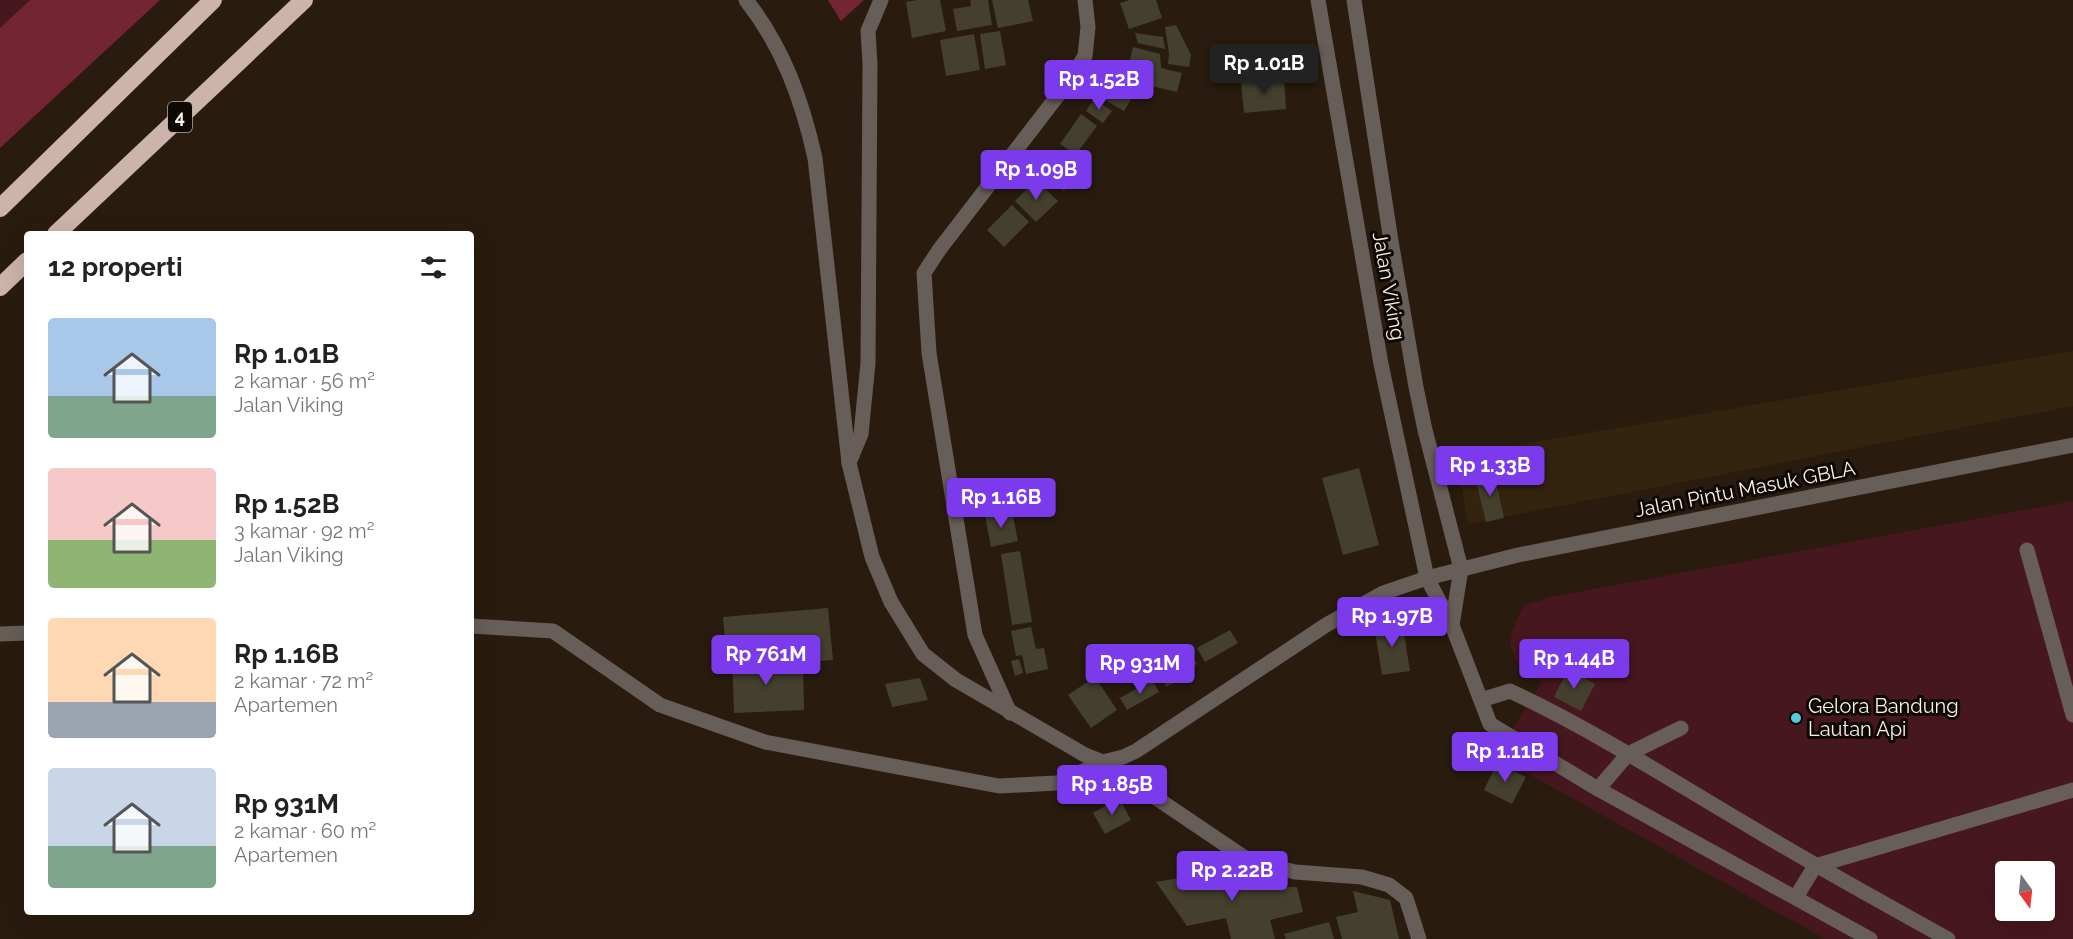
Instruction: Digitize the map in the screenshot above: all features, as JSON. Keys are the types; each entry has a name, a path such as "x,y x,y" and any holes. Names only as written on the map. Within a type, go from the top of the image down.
{"highway":[{"path":"0,208 213,0"},
{"name":"4","path":"59,231 304,0"},
{"path":"0,287 24,264"}],"street":[{"path":"746,0 778,48 798,92 814,158 849,463 872,557 891,602 923,654 956,680 1010,713 1103,762 1248,860 1295,872 1362,877 1389,885 1406,898 1419,939"},
{"path":"849,463 861,434 868,363 870,64 868,31 881,0"},
{"path":"1010,713 975,635 929,353 924,273 939,250 1069,81 1085,56 1088,27 1085,0"},
{"name":"Jalan Viking","path":"1318,0 1384,376 1427,578 1452,625 1490,724 1598,789 1870,939"},
{"name":"Jalan Viking","path":"1354,0 1416,387 1461,569"},
{"name":"Jalan Pintu Masuk GBLA","path":"474,626 553,631 660,705 765,742 999,786 1057,783 1103,762 1136,751 1335,620 1383,593 1427,578 1518,555 2073,445"},
{"path":"2026,550 2073,715"},
{"path":"1452,625 1461,569"},
{"path":"0,634 24,633"},
{"path":"1481,700 1510,692 1628,754 1815,866 1948,939"},
{"path":"1598,789 1628,754 1681,728"},
{"path":"1796,897 1815,866 2073,790"}],"shaded area":[{"path":"0,0 30,0 0,28"},
{"path":"30,0 160,0 0,148 0,28"},
{"path":"828,0 864,0 841,21"},
{"path":"2073,351 2073,406 1468,524 1456,455"},
{"name":"Gelora Bandung Lautan Api","path":"2073,501 2073,939 1825,939 1496,756 1542,682 1521,665 1511,649 1513,630 1525,605 1555,596"}],"building":[{"path":"940,0 946,31 912,38 906,2"},
{"path":"970,0 988,0 992,25 957,31 953,9 971,6"},
{"path":"992,0 1028,0 1033,21 998,28"},
{"path":"1130,0 1156,0 1162,18 1129,29 1120,3"},
{"path":"1176,25 1191,55 1189,67 1168,64 1169,53 1165,27"},
{"path":"1000,31 1006,65 985,69 980,34"},
{"path":"1135,33 1163,37 1165,49 1138,43"},
{"path":"974,34 980,70 946,76 940,40"},
{"path":"1133,47 1160,54 1161,68 1182,73 1177,92 1125,80"},
{"path":"1284,78 1286,109 1244,113 1241,82"},
{"path":"1110,79 1135,93 1124,111 1100,97"},
{"path":"1094,99 1112,111 1103,123 1086,111"},
{"path":"1081,114 1097,126 1076,154 1060,144"},
{"path":"1060,157 1080,172 1064,191 1045,177"},
{"path":"1036,180 1058,201 1036,222 1015,201"},
{"path":"1012,205 1029,222 1004,247 987,230"},
{"path":"1359,468 1379,545 1343,555 1322,478"},
{"path":"1494,473 1504,518 1486,522 1475,477"},
{"path":"1012,511 1018,541 991,547 985,516"},
{"path":"1020,551 1032,622 1012,625 1001,554"},
{"path":"828,608 833,660 774,665 772,648 726,652 723,617"},
{"path":"1402,621 1410,671 1382,675 1374,625"},
{"path":"1031,627 1036,649 1044,648 1048,669 1026,674 1022,655 1016,656 1011,631"},
{"path":"1230,630 1238,643 1205,662 1197,648"},
{"path":"761,655 765,667 803,666 804,710 734,713 732,656"},
{"path":"1192,655 1197,664 1186,670 1188,676 1166,687 1159,672"},
{"path":"1019,659 1023,673 1015,676 1011,661"},
{"path":"1568,669 1595,684 1581,711 1554,697"},
{"path":"1095,677 1117,710 1091,728 1068,695"},
{"path":"920,678 928,700 892,707 885,684"},
{"path":"1152,680 1159,692 1127,710 1120,698"},
{"path":"1497,763 1526,777 1512,804 1484,790"},
{"path":"1119,798 1131,820 1105,834 1093,813"},
{"path":"1236,868 1271,887 1297,887 1303,912 1270,920 1275,939 1231,939 1226,918 1187,926 1156,882"},
{"path":"1353,891 1390,900 1399,939 1342,939 1336,917 1358,912"},
{"path":"1329,922 1334,939 1286,939 1284,934"}],"place":[{"name":"Gelora Bandung Lautan Api","path":"1796,718"}]}
